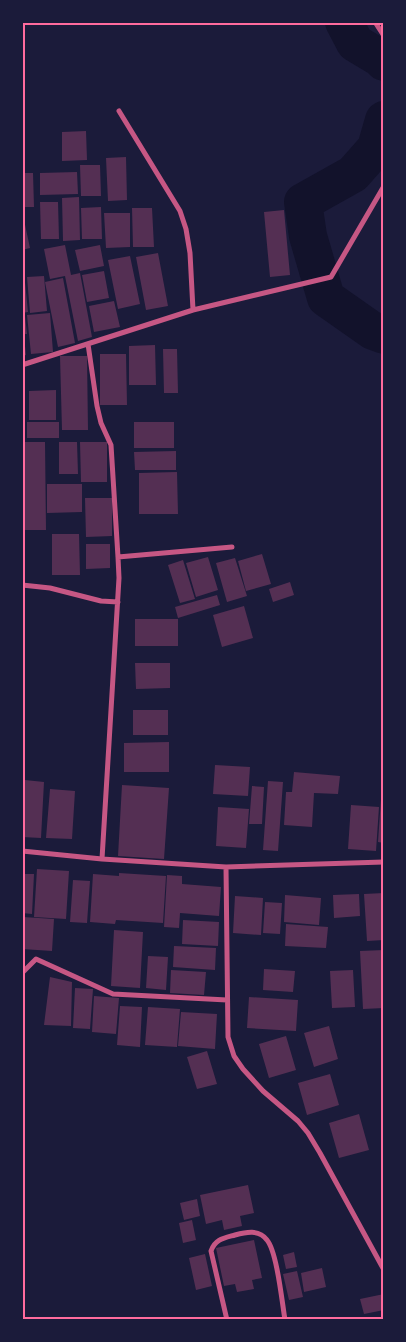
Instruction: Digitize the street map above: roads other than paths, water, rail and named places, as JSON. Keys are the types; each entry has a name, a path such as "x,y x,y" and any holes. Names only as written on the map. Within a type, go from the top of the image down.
{"street":[{"path":"375,22 384,36"},
{"path":"119,111 171,195 183,220 190,253 193,310"},
{"path":"22,365 193,310 331,277 384,186"},
{"path":"88,344 97,406 101,423 111,445 118,557 118,602 102,859"},
{"path":"118,557 232,547"},
{"path":"22,585 50,588 101,601 118,602"},
{"path":"22,851 102,859 226,867 384,862"},
{"path":"226,867 228,1037 234,1056 263,1091 298,1121 308,1134 384,1270"},
{"path":"22,973 36,959 113,994 227,1000"},
{"path":"228,1320 211,1251 213,1245 218,1240 253,1232 268,1240 276,1263 285,1320"}],"waterway":[{"path":"344,22 355,43 384,62"},
{"path":"384,120 376,148 353,174 303,202 308,236 326,298 373,331 384,335"}]}
